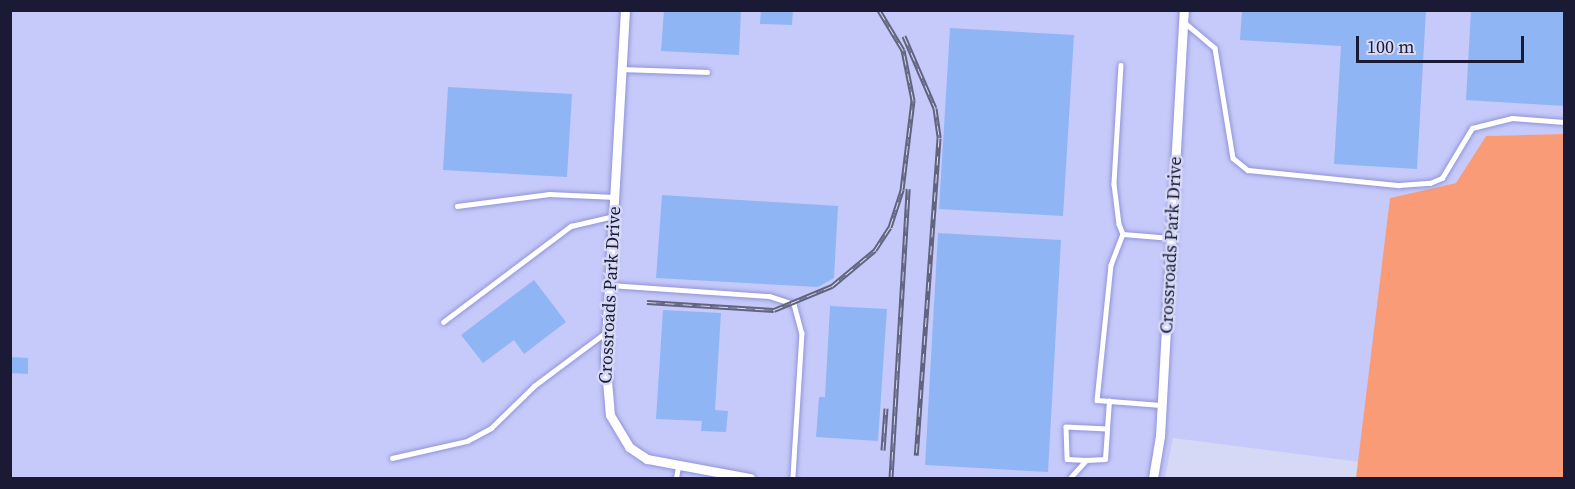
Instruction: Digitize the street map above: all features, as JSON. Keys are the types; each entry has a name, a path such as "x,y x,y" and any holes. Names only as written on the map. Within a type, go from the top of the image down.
{"street":[{"name":"Crossroads Park Drive","path":"625,10 604,390 617,432 646,459 678,467 747,478"},
{"name":"Crossroads Park Drive","path":"1153,478 1161,405 1184,10"}],"lane":[{"path":"1183,21 1215,48 1233,158 1248,170 1399,185 1430,183 1442,178 1473,128 1512,118 1564,122"},
{"path":"1121,65 1114,184 1123,234 1111,265 1097,400 1161,405"},
{"path":"622,69 707,72"},
{"path":"457,206 549,194 615,196"},
{"path":"443,322 571,226 614,216"},
{"path":"1123,234 1171,238"},
{"path":"610,285 769,296 794,304 802,333 793,478"},
{"path":"392,458 467,441 491,428 534,386 607,332"},
{"path":"1107,429 1066,427 1067,459 1105,459 1109,401"},
{"path":"1070,478 1086,460"},
{"path":"676,478 678,467"}],"shaded area":[{"path":"10,11 1564,11 1564,134 1486,136 1456,183 1390,198 1360,462 1173,438 1165,478 11,478"},
{"path":"1564,134 1564,478 1356,478 1390,198 1456,183 1486,136"}],"building":[{"path":"664,10 741,10 739,55 661,51"},
{"path":"761,10 793,10 792,25 760,24"},
{"path":"1242,10 1426,10 1417,169 1334,164 1341,46 1240,40"},
{"path":"1471,10 1564,10 1564,106 1466,100"},
{"path":"950,28 1074,35 1063,216 939,209"},
{"path":"448,87 572,94 567,177 443,170"},
{"path":"662,195 838,206 834,278 818,287 656,278"},
{"path":"938,233 1061,240 1048,472 925,465"},
{"path":"534,280 566,322 524,354 514,340 483,363 461,335"},
{"path":"830,306 887,309 878,441 816,437 819,397 825,397"},
{"path":"663,310 721,313 715,410 728,411 726,432 701,431 702,421 656,419"},
{"path":"10,357 28,358 28,374 10,373"}],"railway":[{"path":"647,302 774,310 832,286 875,250 890,227 902,190 913,100 903,50 879,10"},
{"path":"904,36 935,108 939,138 916,455"},
{"path":"891,478 908,188"},
{"path":"883,450 886,408"}]}
